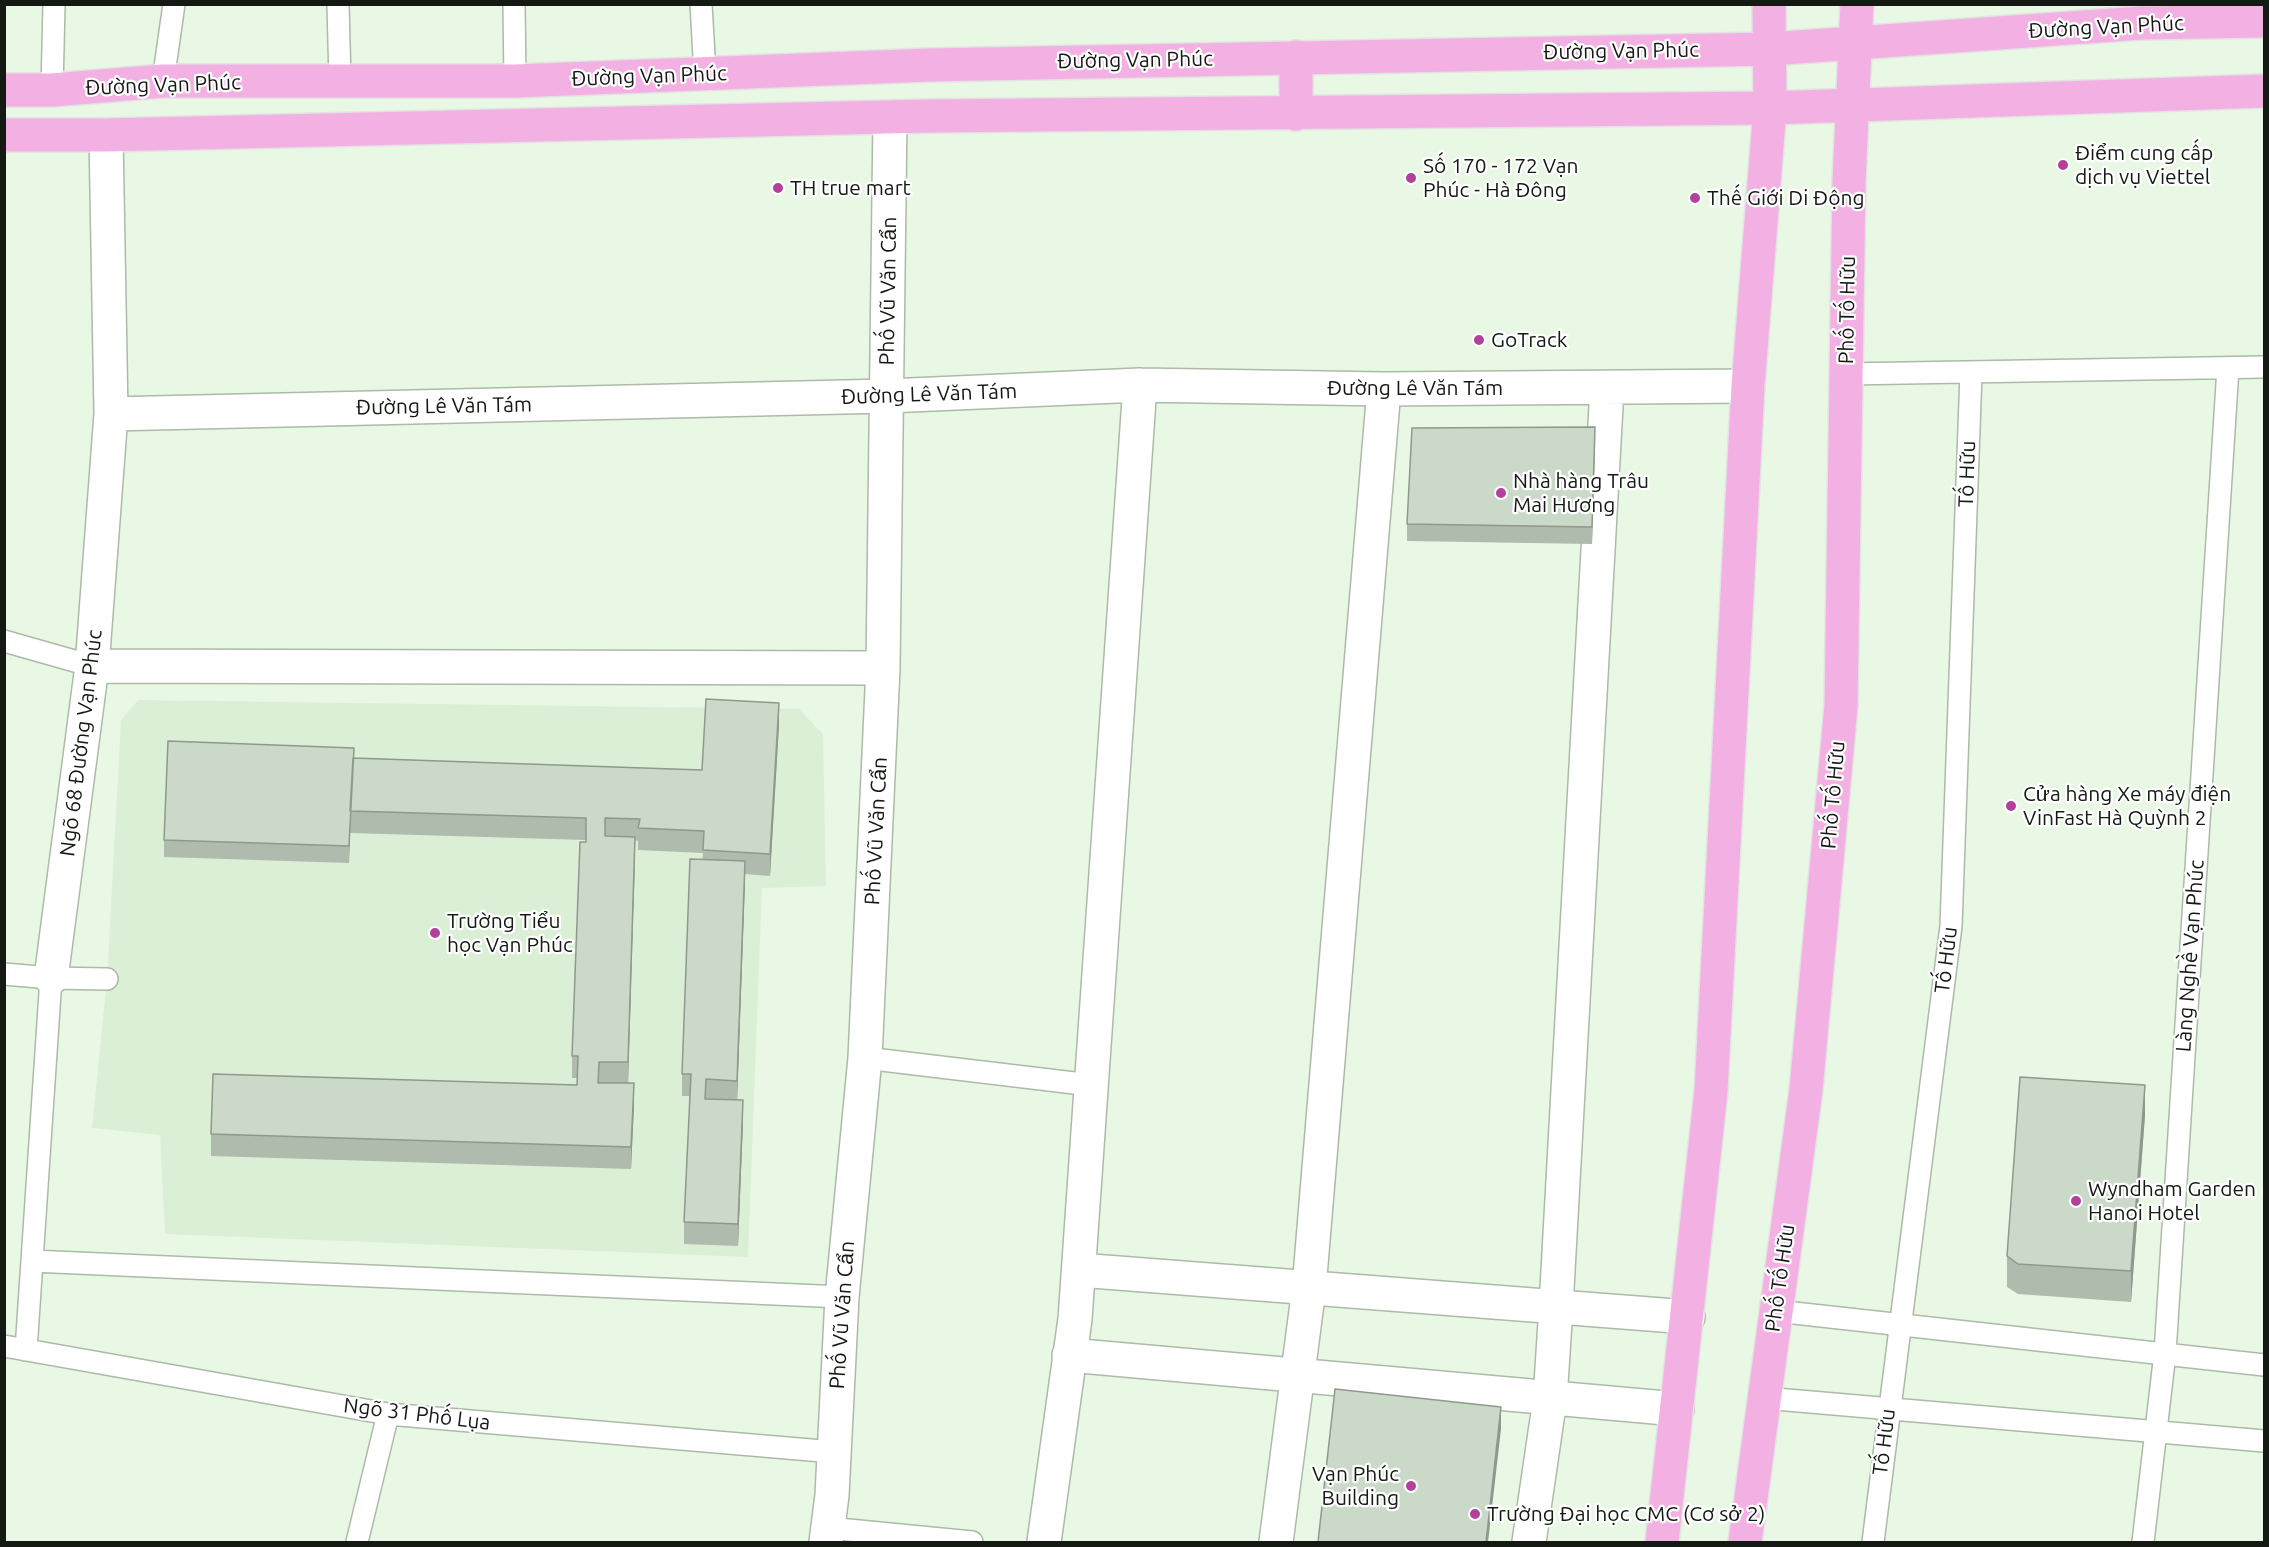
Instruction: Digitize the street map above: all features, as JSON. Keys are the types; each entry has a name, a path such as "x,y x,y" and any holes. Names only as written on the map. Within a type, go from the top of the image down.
{"main road":[{"path":"1662,1542 1711,1091 1748,386 1770,108 1769,4"},
{"name":"Phố Tố Hữu","path":"1745,1542 1806,1090 1841,706 1849,182 1857,4"},
{"name":"Đường Vạn Phúc","path":"4,90 51,90 163,81 515,81 929,65 1769,49 1857,44 2142,14 2265,21"},
{"path":"1296,57 1296,114"},
{"path":"515,81 516,126"},
{"path":"4,135 106,135 890,117 1770,108 2265,91"}],"street":[{"name":"Phố Vũ Văn Cẩn","path":"827,1535 842,1297 866,1058 883,668 890,117"},
{"name":"Ngõ 68 Đường Vạn Phúc","path":"51,978 92,666 111,414 106,135"},
{"name":"Đường Lê Văn Tám","path":"111,414 886,396 1140,385 1384,389 1748,386"},
{"path":"1044,1542 1070,1355 1079,1270 1140,385"},
{"path":"1529,1542 1550,1398 1557,1307 1607,388"},
{"path":"1276,1542 1309,1288 1384,389"},
{"path":"92,666 883,668"},
{"path":"1079,1270 1688,1317"},
{"path":"1070,1355 1677,1409"}],"lane":[{"path":"51,90 54,4"},
{"path":"163,81 174,4"},
{"path":"338,4 340,82"},
{"path":"514,4 515,81"},
{"path":"701,4 705,74"},
{"path":"1846,374 2265,367"},
{"name":"Làng Nghề Vạn Phúc","path":"2143,1542 2165,1353 2228,368"},
{"name":"Tố Hữu","path":"1873,1542 1888,1409 1951,926 1971,373"},
{"path":"4,641 92,666"},
{"path":"4,974 106,979"},
{"name":"Ngõ 68 Đường Vạn Phúc","path":"26,1350 51,978"},
{"path":"866,1058 1091,1085"},
{"path":"32,1262 842,1297"},
{"path":"1776,1311 2265,1365"},
{"name":"Ngõ 31 Phố Lụa","path":"4,1346 388,1414 834,1452"},
{"path":"1764,1398 2265,1441"},
{"path":"357,1542 388,1414"},
{"path":"827,1535 972,1542"}],"shaded area":[{"name":"Trường Tiểu học Vạn Phúc","path":"138,700 799,709 823,734 826,886 762,888 748,1257 165,1234 160,1135 92,1128 107,979 121,720"}],"building":[{"name":"Nhà hàng Trâu Mai Hương","path":"1595,427 1592,527 1407,524 1412,428"},
{"path":"706,699 779,703 770,854 703,850 704,831 638,828 640,819 605,818 605,836 635,837 628,1062 599,1062 598,1083 634,1083 631,1147 211,1134 213,1074 577,1085 578,1056 572,1056 580,842 586,842 586,818 350,811 353,758 702,770"},
{"path":"168,741 354,748 349,846 164,840"},
{"path":"690,859 745,861 737,1081 706,1079 705,1099 743,1100 738,1224 684,1222 691,1074 682,1074"},
{"name":"Wyndham Garden Hanoi Hotel","path":"2020,1077 2145,1085 2131,1271 2018,1264 2007,1256"},
{"name":"Vạn Phúc Building","path":"1335,1389 1501,1407 1486,1542 1318,1542"}],"place":[{"name":"Điểm cung cấp dịch vụ Viettel","path":"2063,165"},
{"name":"Số 170 - 172 Vạn Phúc - Hà Đông","path":"1411,178"},
{"name":"TH true mart","path":"778,188"},
{"name":"Thế Giới Di Động","path":"1695,198"},
{"name":"GoTrack","path":"1479,340"},
{"name":"Nhà hàng Trâu Mai Hương","path":"1501,493"},
{"name":"Cửa hàng Xe máy điện VinFast Hà Quỳnh 2","path":"2011,806"},
{"name":"Trường Tiểu học Vạn Phúc","path":"435,933"},
{"name":"Wyndham Garden Hanoi Hotel","path":"2076,1201"},
{"name":"Vạn Phúc Building","path":"1411,1486"},
{"name":"Trường Đại học CMC (Cơ sở 2)","path":"1475,1514"}]}
